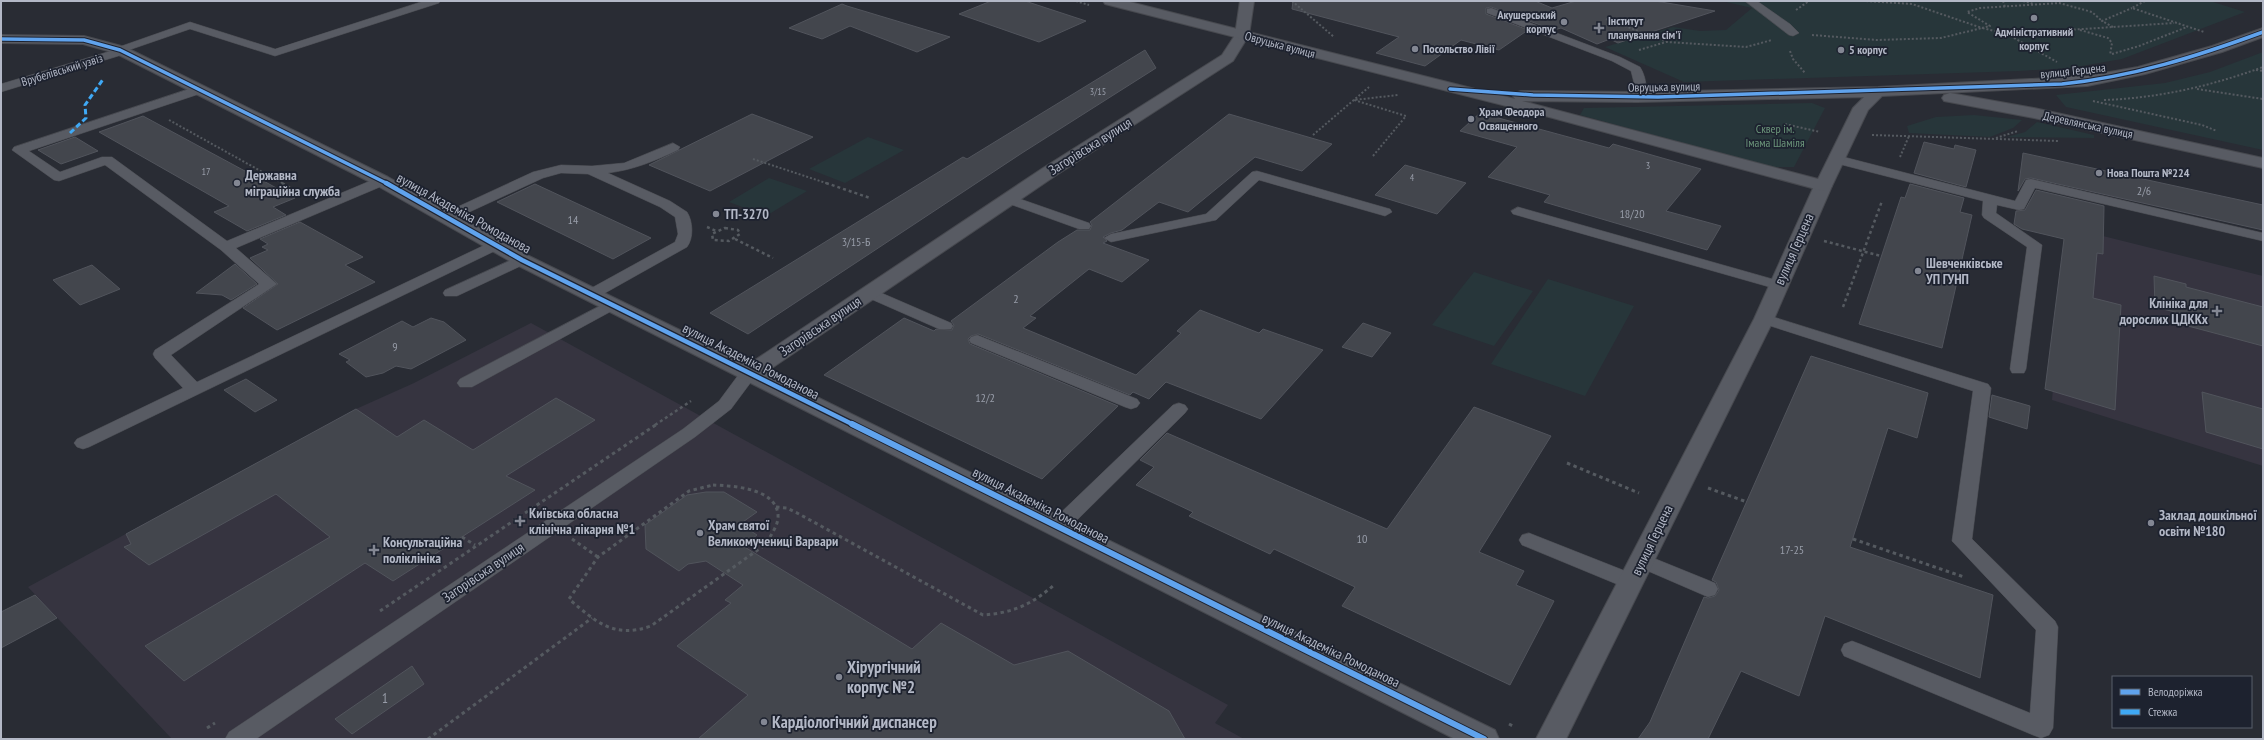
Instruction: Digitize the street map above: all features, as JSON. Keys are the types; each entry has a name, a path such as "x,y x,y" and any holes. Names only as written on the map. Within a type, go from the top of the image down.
{"street":[{"name":"Овруцька вулиця","path":"1110,1 1450,89 1544,111 1823,186"},
{"name":"Загорівська вулиця","path":"748,374 1049,172 1228,58 1242,35 1247,1"},
{"name":"вулиця Герцена","path":"1551,739 1764,319 1823,186 1861,108 1878,92 2087,81 2140,71 2217,49 2263,32"},
{"name":"вулиця Академіка Ромоданова","path":"1,39 84,40 122,50 198,90 382,181 445,218 522,260 613,304 748,374 1484,739"},
{"name":"Овруцька вулиця","path":"1450,89 1527,96 1637,97 1878,92"},
{"name":"Деревлянська вулиця","path":"1911,90 2034,113 2263,163"}],"lane":[{"name":"Врубелівський узвіз","path":"1,88 122,50 190,25 275,52 435,1"},
{"path":"1750,1 1786,26 1789,34"},
{"path":"1491,11 1636,68 1640,87 1637,97"},
{"path":"194,388 160,354 269,284 226,246 107,160 58,177 19,150 198,90"},
{"path":"445,218 538,176 561,169 612,170 639,164 673,147"},
{"path":"1836,159 2019,206 2030,183 2263,237"},
{"path":"590,170 665,204 682,215 685,234 682,244 592,294"},
{"path":"1111,238 1211,217 1258,175 1385,212"},
{"path":"226,246 382,181"},
{"path":"1990,199 1989,215 2035,245 2018,369"},
{"path":"1009,200 1084,226"},
{"path":"1518,211 1778,285"},
{"path":"83,443 194,388 496,245"},
{"path":"451,293 522,260"},
{"path":"870,293 945,326"},
{"path":"466,383 613,304"},
{"path":"1764,319 1982,388 1962,541 2047,627 2041,728 1852,650"},
{"path":"977,340 1131,403"},
{"name":"Загорівська вулиця","path":"237,739 689,433 725,405 748,374"},
{"path":"1058,527 1179,409"},
{"path":"1529,540 1631,582"},
{"path":"1641,560 1708,589"}],"path":[{"path":"1292,1 1338,40"},
{"path":"1866,1 1872,3 1909,4 1926,7 1982,28 2007,34 2063,65"},
{"path":"2003,1 2005,7"},
{"path":"2023,1 2036,5"},
{"path":"2102,21 2145,1"},
{"path":"1606,19 1638,33 1666,42 1707,46 1746,47 1789,34 1878,40 1942,38 1990,26 1967,12 1980,8 2059,3 2092,12 2102,21 2113,27"},
{"path":"2132,8 2205,32"},
{"path":"2007,34 2174,23"},
{"path":"2076,29 2108,38 2112,43 2110,55"},
{"path":"1789,34 1793,59 1807,75"},
{"path":"1616,59 1666,42"},
{"path":"2263,67 2227,81 2194,88 2263,99"},
{"path":"2255,70 2263,71"},
{"path":"1313,135 1372,84"},
{"path":"1354,100 1404,94"},
{"path":"1354,100 1406,116 1373,156"},
{"path":"2086,100 2202,125 2220,133"},
{"path":"147,107 322,206"},
{"path":"1785,124 1820,132"},
{"path":"1870,135 2060,141"},
{"path":"753,159 870,198"},
{"path":"1843,307 1882,201"},
{"path":"735,239 740,232 730,228 716,231 712,237 713,240 723,242 735,239 772,258"},
{"path":"1821,240 1881,256"},
{"path":"377,612 696,398"},
{"path":"1567,463 1639,493"},
{"path":"738,485 764,496 776,507 778,515 775,526 766,544 651,626 640,631 616,632 592,618 569,599 598,557 689,491 703,486 738,485"},
{"path":"1733,497 1747,502"},
{"path":"776,507 787,508 799,514 983,615 1002,614 1022,609 1039,600 1054,584"},
{"path":"462,537 475,545"},
{"path":"569,537 598,557"},
{"path":"1853,539 1972,580"},
{"path":"428,739 592,618"},
{"path":"207,728 220,719"}],"shaded area":[{"path":"2067,227 2263,276 2263,466 2052,400"},
{"name":"Київська обласна клінічна лікарня №1","path":"531,323 1228,705 1215,723 1244,739 172,739 28,587 356,409 414,383"}],"green space":[{"path":"1722,1 2210,1 2245,12 2122,59 2070,68 2019,71 1684,82 1605,47 1673,27 1700,31 1726,30 1752,8"},
{"path":"2263,52 2263,150 2066,107 2056,95 2165,83 2210,72"},
{"name":"Сквер ім. Імама Шаміля","path":"1812,103 1825,108 1794,167 1771,167 1580,115 1584,108"},
{"path":"1974,115 2022,120 2013,128 1990,137 1909,133 1907,126 1936,117"},
{"path":"2037,122 2094,135 2094,138 2007,137 2025,132"},
{"path":"868,137 904,150 845,183 809,169"},
{"path":"769,178 807,191 766,216 729,202"},
{"path":"1474,272 1533,291 1494,346 1432,325"},
{"path":"1548,279 1634,306 1585,396 1491,364"}],"building":[{"path":"991,1 1025,1 1086,21 1039,42 959,14"},
{"path":"1293,1 1535,1 1552,8 1576,1 1655,1 1715,11 1618,43 1610,39 1597,44 1561,28 1554,30 1491,7 1486,8 1486,14 1528,30 1499,50 1461,40 1425,66 1376,53 1399,37 1292,9"},
{"path":"842,4 950,37 917,52 850,26 822,39 789,28"},
{"path":"1145,50 1156,68 1022,153 748,334 710,313 963,157 967,159"},
{"path":"1480,113 1609,148 1613,144 1701,169 1666,211 1721,226 1707,250 1544,202 1550,195 1488,177 1517,147 1460,131"},
{"path":"752,114 813,137 710,191 649,165"},
{"path":"1229,114 1332,144 1302,171 1255,157 1188,212 1159,202 1122,230 1103,237 1107,241 1103,243 1149,260 1122,282 1089,269 1030,316 1036,318 1023,328 1136,375 1181,333 1177,331 1200,310 1259,333 1263,329 1323,350 1261,419 1166,382 1149,399 1133,392 1130,395 978,334 971,336 968,339 970,344 1118,406 1042,479 824,375 904,318 934,331 936,329 952,330 954,325 951,321 1058,242 1077,230 1090,230 1092,225 1090,222"},
{"path":"143,116 295,198 273,207 286,215 247,231 214,212 229,206 99,132"},
{"path":"75,137 98,151 61,164 38,150"},
{"path":"1924,142 1954,149 1955,145 1976,150 1966,187 1914,173"},
{"path":"2023,153 2263,205 2263,230 2031,178 2025,179 2018,191"},
{"path":"1405,165 1466,183 1437,214 1375,195"},
{"path":"535,184 651,238 613,259 497,202"},
{"name":"Шевченківське УП ГУНП","path":"1910,184 1964,198 1960,212 1972,215 1942,348 1859,324 1901,197 1905,198"},
{"path":"2036,190 2104,206 2103,254 2097,253 2093,298 2121,305 2115,410 2045,389 2064,239 2022,229 2014,224 2016,211 2025,210"},
{"path":"300,222 363,257 345,265 375,282 277,330 243,308 278,284 250,258 268,250 262,247 268,244 260,239"},
{"path":"235,264 257,284 231,300 222,295 196,293"},
{"path":"92,265 120,289 80,305 53,280"},
{"name":"Клініка для дорослих ЦДККх","path":"2154,276 2186,284 2186,287 2263,307 2263,346 2188,326 2187,315 2155,307"},
{"path":"431,318 444,322 466,340 411,369 396,366 383,373 366,377 346,362 350,360 339,354 402,321 413,327"},
{"path":"1363,323 1391,333 1372,357 1342,347"},
{"path":"1811,356 1928,393 1917,438 1888,428 1850,547 1993,595 1980,678 1825,616 1799,696 1741,671 1708,739 1638,739 1650,722 1704,597 1708,598 1715,596 1719,590 1716,582 1712,580"},
{"path":"246,379 277,400 255,412 224,390"},
{"path":"2202,392 2263,409 2263,449 2206,432"},
{"path":"1992,395 2030,406 2027,429 1989,417"},
{"path":"556,398 595,420 506,476 535,490 393,581 365,563 184,681 145,646 330,537 276,494 149,565 124,547 131,544 126,534 356,409 397,437 424,420 473,450"},
{"path":"1474,407 1551,436 1479,552 1524,571 1516,585 1554,601 1510,685 1342,606 1355,587 1274,549 1270,554 1189,516 1193,512 1136,485 1154,467 1140,460 1167,433 1387,529"},
{"path":"706,492 724,492 757,512 740,524 757,535 743,546 912,649 941,623 1014,665 1068,651 1169,711 1185,739 698,739 748,695 677,646 731,603 725,600 743,585 706,561 688,564 679,571 646,549 645,525 687,495"},
{"path":"35,595 57,618 1,648 1,612"},
{"path":"412,666 424,684 352,734 335,719"}],"marked path":[{"path":"70,133 86,118 85,105 104,78"}],"cycle path":[{"path":"1450,89 1492,93 1575,97 1658,97 2036,86 2089,81 2155,67 2263,32"},
{"path":"1,39 84,40 120,50 382,181 445,218 522,260 1484,739"}],"place":[{"name":"Адміністративний корпус","path":"2034,18"},
{"name":"Акушерський корпус","path":"1564,22"},
{"name":"Інститут планування сім'ї","path":"1599,28"},
{"name":"Посольство Лівії","path":"1415,49"},
{"name":"5 корпус","path":"1841,50"},
{"name":"Храм Феодора Освященного","path":"1471,119"},
{"name":"Нова Пошта №224","path":"2099,173"},
{"name":"Державна міграційна служба","path":"237,183"},
{"name":"ТП-3270","path":"716,214"},
{"name":"Шевченківське УП ГУНП","path":"1918,271"},
{"name":"Клініка для дорослих ЦДККх","path":"2217,311"},
{"name":"Київська обласна клінічна лікарня №1","path":"520,521"},
{"name":"Заклад дошкільної освіти №180","path":"2151,523"},
{"name":"Храм святої Великомучениці Варвари","path":"700,533"},
{"name":"Консультаційна поліклініка","path":"374,550"},
{"name":"Хірургічний корпус №2","path":"839,677"},
{"name":"Кардіологічний диспансер","path":"764,722"}]}
